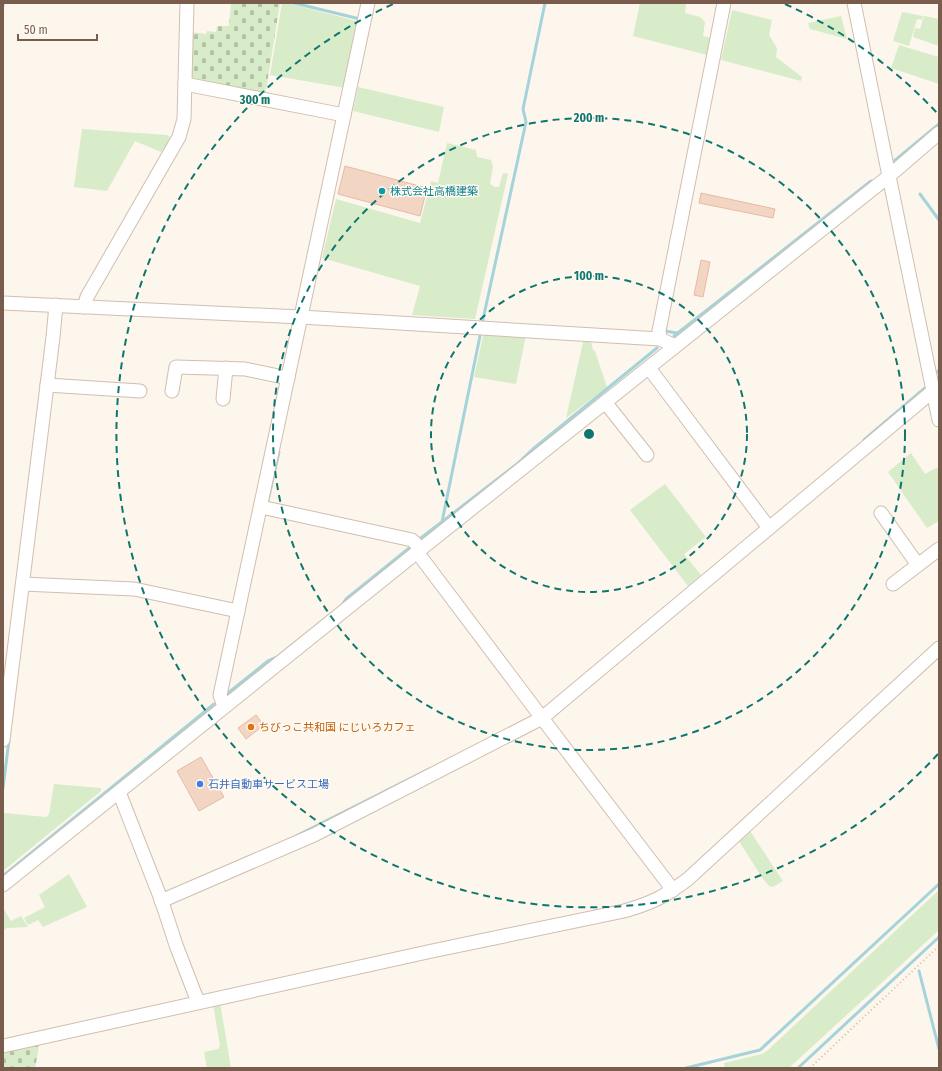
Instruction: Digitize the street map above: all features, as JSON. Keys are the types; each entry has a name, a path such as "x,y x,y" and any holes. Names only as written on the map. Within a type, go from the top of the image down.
{"street":[{"path":"84,307 87,297 179,137 184,119 187,3"},
{"path":"224,706 220,694 368,3"},
{"path":"660,336 724,3"},
{"path":"854,3 889,176 935,384 939,420"},
{"path":"185,84 344,115"},
{"path":"3,885 224,706 889,176 939,133"},
{"path":"3,303 660,336 675,346"},
{"path":"3,740 6,686 27,584 56,306"},
{"path":"172,391 176,367 245,368 288,378"},
{"path":"223,399 226,368"},
{"path":"649,368 767,525"},
{"path":"160,898 314,835 542,718 767,525 935,384"},
{"path":"47,385 140,391"},
{"path":"606,402 646,455"},
{"path":"260,507 412,540 542,718 671,887"},
{"path":"881,513 918,564"},
{"path":"893,584 939,549"},
{"path":"27,584 134,589 238,611"},
{"path":"3,1046 197,999 624,911 653,902 671,887 688,879 939,648"},
{"path":"119,792 197,999"}],"path":[{"path":"810,1068 939,946"}],"green space":[{"path":"231,3 280,3 265,96 189,82 191,32 206,34 207,31 216,32 217,26 229,26"},
{"path":"282,3 360,22 345,88 270,75"},
{"path":"640,3 686,3 685,13 700,17 705,22 703,36 714,39 711,56 633,36"},
{"path":"732,10 772,20 769,35 777,48 776,57 802,77 801,81 721,60"},
{"path":"902,12 923,16 922,20 917,19 909,46 893,41"},
{"path":"841,16 847,39 810,29 808,23"},
{"path":"924,16 939,19 939,46 913,37 915,28 920,29"},
{"path":"899,45 939,57 939,84 891,68"},
{"path":"358,87 444,107 439,132 353,111"},
{"path":"82,129 167,135 170,137 161,152 135,141 107,191 74,187"},
{"path":"447,143 476,150 477,157 491,160 493,166 490,184 495,187 499,187 503,173 508,174 475,319 412,315 420,286 322,258 336,199 420,223 431,181 438,183"},
{"path":"484,332 526,335 516,384 474,377"},
{"path":"584,338 590,338 607,387 566,418"},
{"path":"911,453 925,474 939,467 939,521 927,528 888,472"},
{"path":"665,484 706,537 684,554 701,575 688,586 630,510"},
{"path":"54,784 101,788 101,791 3,871 4,813 46,817 49,814"},
{"path":"750,831 783,881 773,887 769,886 761,876 739,841"},
{"path":"69,874 87,907 43,927 38,920 28,925 24,918 45,907 39,895"},
{"path":"939,890 939,930 789,1068 725,1068 724,1063 762,1054 768,1050"},
{"path":"3,908 11,921 21,916 28,927 7,928 3,930"},
{"path":"220,1002 231,1068 207,1068 204,1052 218,1049 220,1046 213,1004"},
{"path":"40,1041 35,1068 3,1068 3,1050"}],"building":[{"name":"株式会社高橋建築","path":"345,166 427,188 420,216 338,194"},
{"path":"701,193 775,209 773,218 699,203"},
{"path":"701,260 710,262 703,297 694,295"},
{"name":"ちびっこ共和国 にじいろカフェ","path":"256,715 264,725 246,739 238,728"},
{"name":"石井自動車サービス工場","path":"201,757 224,797 199,811 177,771"}],"waterway":[{"path":"294,3 360,19"},
{"path":"482,324 526,122 523,109 545,3"},
{"path":"893,162 939,124"},
{"path":"674,336 871,181"},
{"path":"920,194 939,220"},
{"path":"666,328 665,331 677,333"},
{"path":"442,522 481,331"},
{"path":"417,541 517,464 533,449 657,348"},
{"path":"864,440 925,388"},
{"path":"267,505 279,452"},
{"path":"342,605 346,599 413,545"},
{"path":"228,693 268,661 275,658"},
{"path":"3,876 214,704"},
{"path":"3,788 9,740"},
{"path":"296,836 429,769"},
{"path":"686,1068 760,1050 939,884"},
{"path":"798,1068 939,937"},
{"path":"919,971 939,1049"}],"place":[{"name":"株式会社高橋建築","path":"382,191"},
{"name":"ちびっこ共和国 にじいろカフェ","path":"251,727"},
{"name":"石井自動車サービス工場","path":"200,784"}]}
